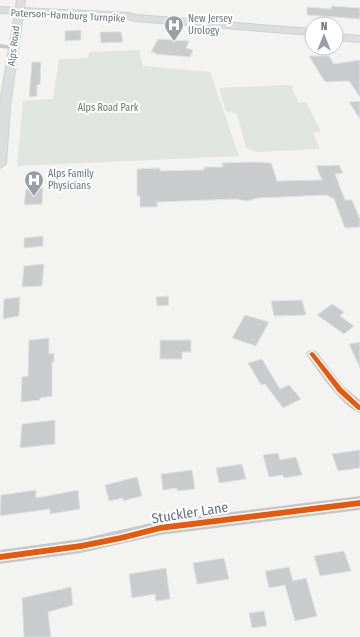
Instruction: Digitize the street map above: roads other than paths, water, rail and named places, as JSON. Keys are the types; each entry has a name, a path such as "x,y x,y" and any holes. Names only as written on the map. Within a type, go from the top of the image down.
{"main road":[{"name":"Alps Road","path":"0,164 1,135 18,12 21,0"},
{"name":"Paterson-Hamburg Turnpike","path":"0,11 127,20 135,18 202,24 233,29 304,33"},
{"path":"344,35 360,36"},
{"path":"344,38 360,39"}],"street":[{"path":"0,46 14,47"},
{"path":"312,354 340,390 360,408"},
{"name":"Stuckler Lane","path":"0,557 52,551 130,537 160,528 360,503"}],"place":[{"name":"New Jersey Urology","path":"174,42"},
{"name":"Alps Family Physicians","path":"34,197"}],"park label":[{"name":"Alps Road Park","path":"108,108"}]}
